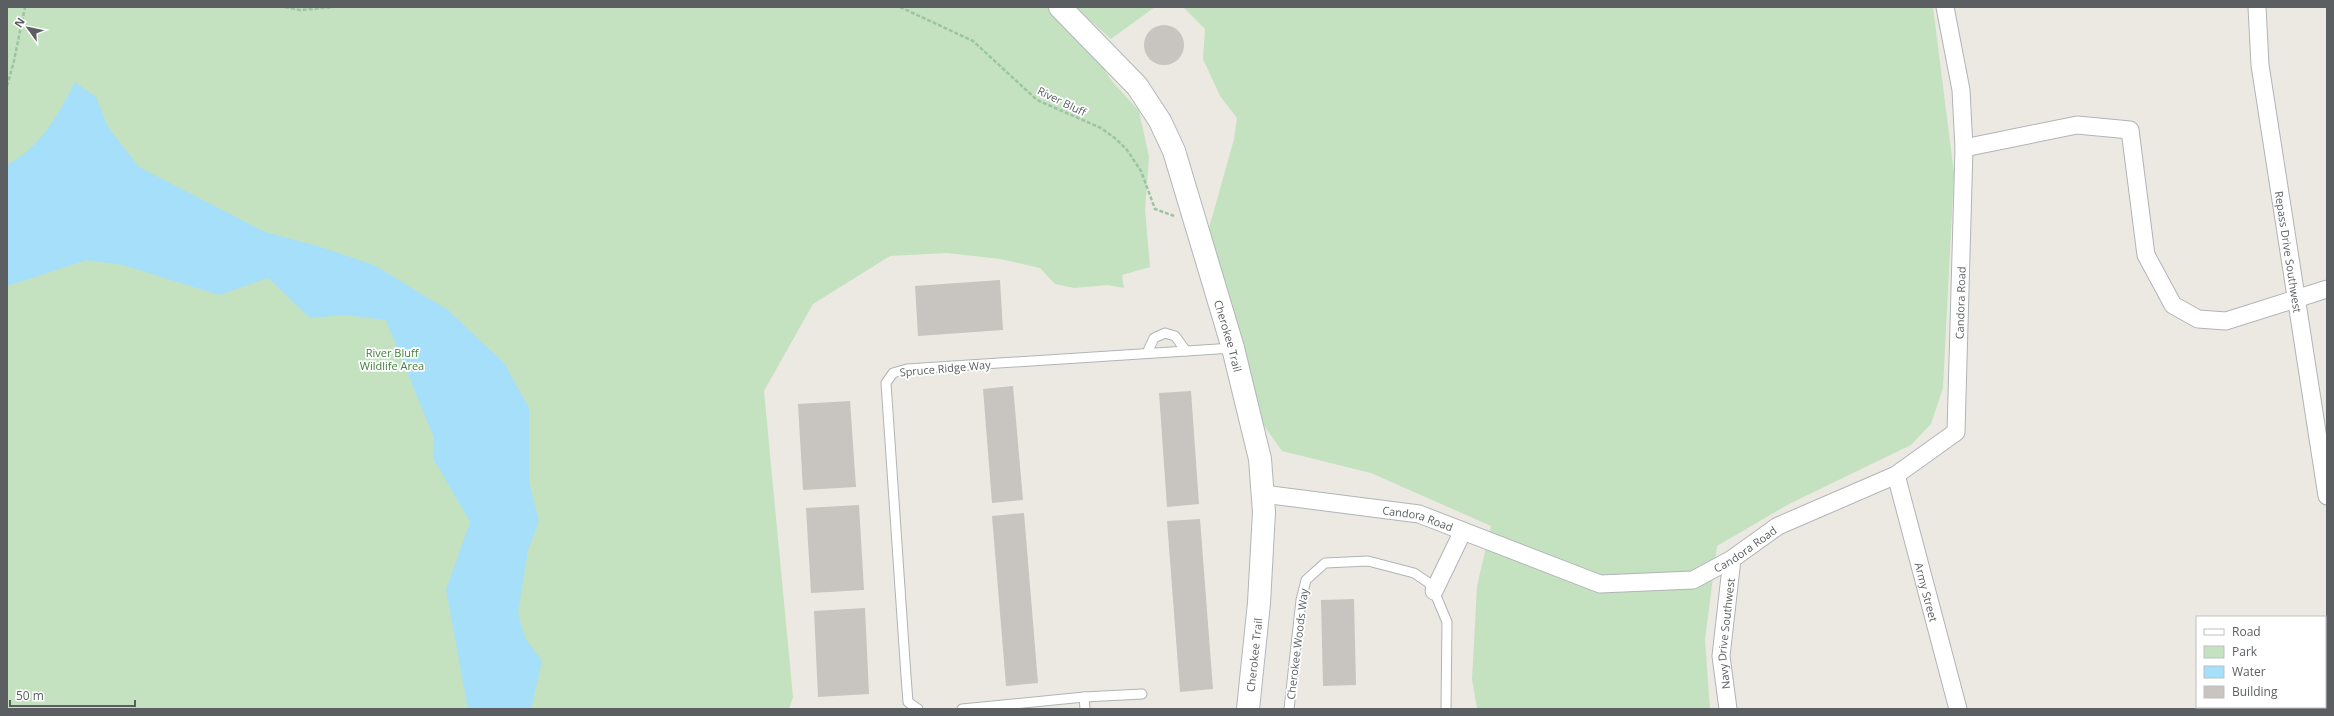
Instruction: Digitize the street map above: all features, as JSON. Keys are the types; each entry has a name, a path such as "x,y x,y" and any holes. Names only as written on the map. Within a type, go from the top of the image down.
{"street":[{"name":"Cherokee Trail","path":"1060,7 1137,86 1152,107 1174,151 1234,348 1260,459 1263,494 1259,603 1248,709"},
{"path":"1945,7 1961,90 1964,148 2077,125 2130,130 2146,256 2173,305 2198,319 2226,321 2327,289"},
{"name":"Repass Drive Southwest","path":"2258,7 2260,65 2295,298 2327,496"},
{"name":"Candora Road","path":"1263,494 1418,514 1600,584 1693,580 1732,559 1778,526 1896,475 1956,432 1964,148"},
{"name":"Army Street","path":"1896,475 1958,709"},
{"path":"1434,591 1463,531"},
{"name":"Navy Drive Southwest","path":"1728,709 1721,656 1732,559"}],"lane":[{"path":"1147,353 1154,338 1165,333 1175,336 1186,351"},
{"name":"Spruce Ridge Way","path":"918,709 908,702 886,383 892,373 907,370 1234,348"},
{"name":"Cherokee Woods Way","path":"1289,709 1300,600 1306,580 1325,563 1368,561 1414,573 1429,583 1434,591 1447,622 1446,709"},
{"path":"962,709 1084,697 1142,694"},
{"path":"1084,697 1085,709"}],"path":[{"path":"7,86 14,61 25,7"},
{"path":"285,7 300,10 334,7"},
{"name":"River Bluff","path":"900,7 973,41 1037,100 1101,128 1116,139 1127,150 1141,171 1155,209 1197,224"}],"green space":[{"name":"River Bluff Wildlife Area","path":"7,7 1155,7 1111,39 1083,14 1076,23 1111,80 1139,111 1149,157 1145,209 1150,267 1122,275 1124,288 1108,285 1074,288 1055,284 1040,268 1000,259 947,253 890,256 813,304 764,391 793,697 789,709 7,709"},
{"path":"1183,7 1933,7 1954,173 1943,388 1931,424 1911,445 1789,504 1717,546 1705,640 1710,709 1477,709 1472,679 1477,586 1491,526 1371,473 1282,451 1260,420 1237,325 1209,228 1234,139 1237,118 1220,96 1203,59 1205,29"}],"water":[{"path":"75,82 96,97 108,127 139,167 265,232 318,246 374,265 448,310 505,364 529,408 529,482 539,521 528,550 518,613 525,638 542,661 531,709 468,709 446,590 470,522 433,458 434,438 386,320 344,315 310,318 268,278 219,295 123,265 87,260 7,286 7,165 30,149 39,139 62,107"}],"building":[{"path":"1168,25 1175,28 1181,34 1184,45 1183,53 1175,62 1168,65 1160,65 1153,62 1145,53 1144,41 1147,34 1156,26"},
{"path":"1000,280 1003,330 918,336 915,286"},
{"path":"1013,386 1023,500 992,503 983,389"},
{"path":"1191,391 1199,504 1167,507 1159,393"},
{"path":"850,401 856,487 803,490 798,404"},
{"path":"859,505 864,590 811,593 806,508"},
{"path":"1024,513 1038,683 1006,686 992,516"},
{"path":"1200,519 1213,689 1180,692 1167,521"},
{"path":"1354,599 1356,685 1323,686 1321,600"},
{"path":"865,608 869,694 818,697 814,611"}]}
